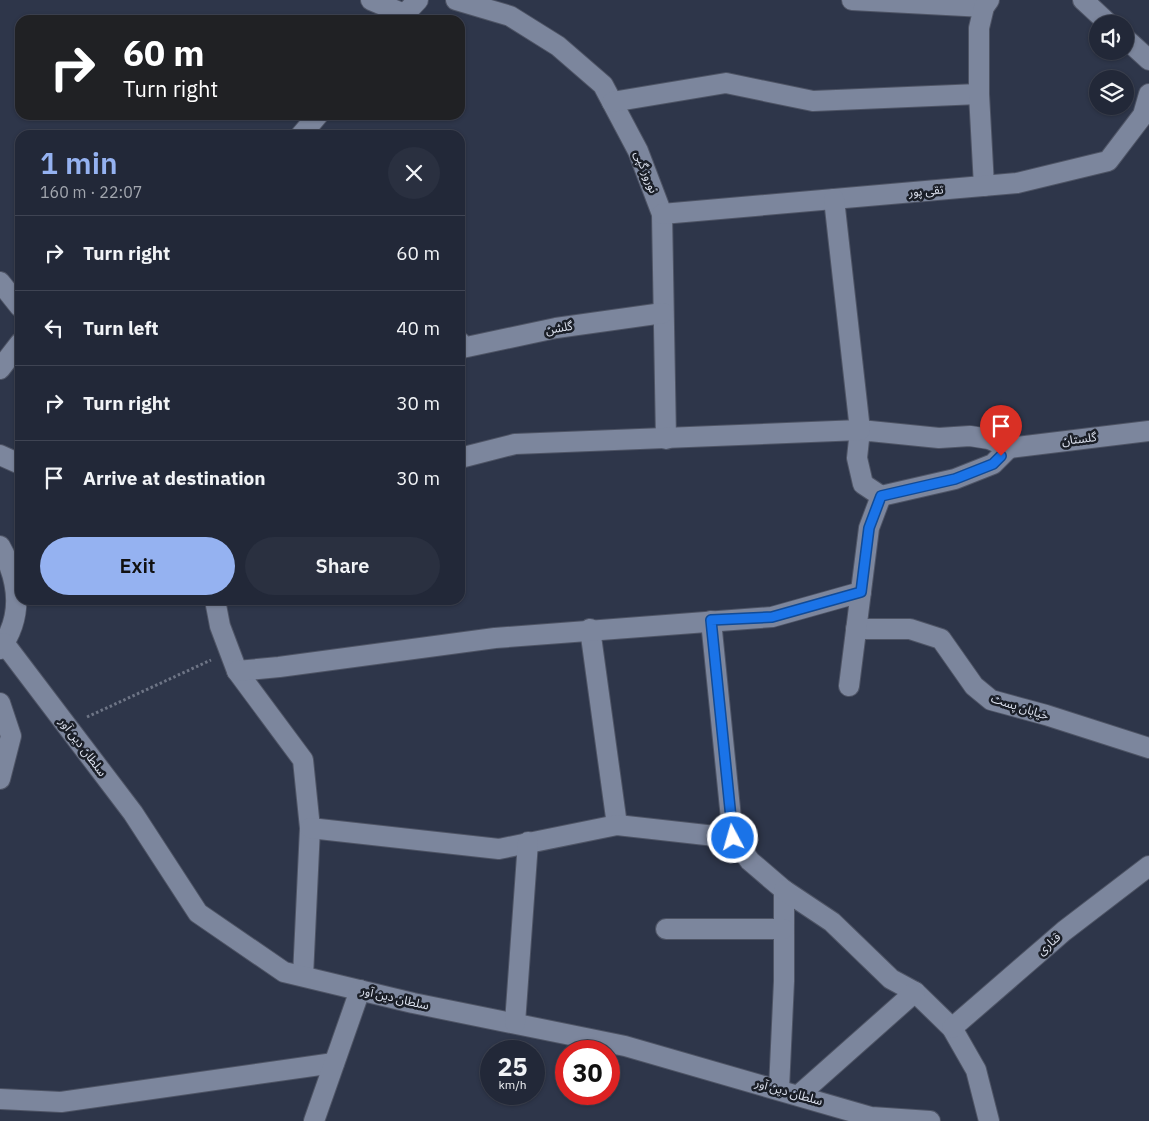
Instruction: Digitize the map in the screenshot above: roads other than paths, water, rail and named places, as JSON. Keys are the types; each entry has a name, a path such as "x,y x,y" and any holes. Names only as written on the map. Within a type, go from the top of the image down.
{"street":[{"path":"371,0 407,11"},
{"name":"نوروز گپی","path":"456,0 510,16 558,46 602,85 638,151 662,214 666,439"},
{"path":"852,0 987,4 978,28 979,94 984,186"},
{"path":"1083,0 1099,15"},
{"path":"1134,46 1149,60"},
{"path":"612,102 726,83 812,101 979,94"},
{"name":"تقی پور","path":"662,214 1017,183 1108,161 1143,115 1149,94"},
{"path":"304,130 314,120"},
{"path":"465,457 516,444 860,430 939,438 970,436 989,439 1009,448 993,464 955,479 881,496 863,484 857,458 860,430 834,199"},
{"path":"0,282 15,301"},
{"name":"گلشن","path":"465,347 556,328 663,313"},
{"path":"0,369 15,350"},
{"name":"گلستان","path":"1009,448 1149,431"},
{"path":"0,455 15,462"},
{"path":"849,686 869,528 881,496"},
{"path":"0,546 10,563 15,585"},
{"path":"237,671 495,638 590,629 772,617 861,592"},
{"path":"2,646 12,624 17,605"},
{"path":"216,605 220,626 237,671 303,760 310,828 302,976"},
{"path":"711,620 733,838 750,861 784,890 832,922 891,979 915,992 952,1028 976,1070 989,1121"},
{"path":"590,629 617,825"},
{"name":"خیابان پست","path":"856,629 910,629 941,639 974,686 991,700 1046,715 1149,748"},
{"name":"سلطان دین آور","path":"2,646 67,726 133,814 198,912 284,972 515,1024 625,1046 871,1117 930,1121"},
{"path":"0,703 12,736 0,779"},
{"path":"310,828 500,849 617,825 733,838"},
{"path":"515,1024 528,842"},
{"name":"قناری","path":"952,1028 1064,931 1149,866"},
{"path":"779,1089 784,981 784,890"},
{"path":"666,929 784,929"},
{"path":"314,1121 360,990"},
{"path":"799,1095 915,992"},
{"path":"0,1099 61,1102 334,1063"}]}
